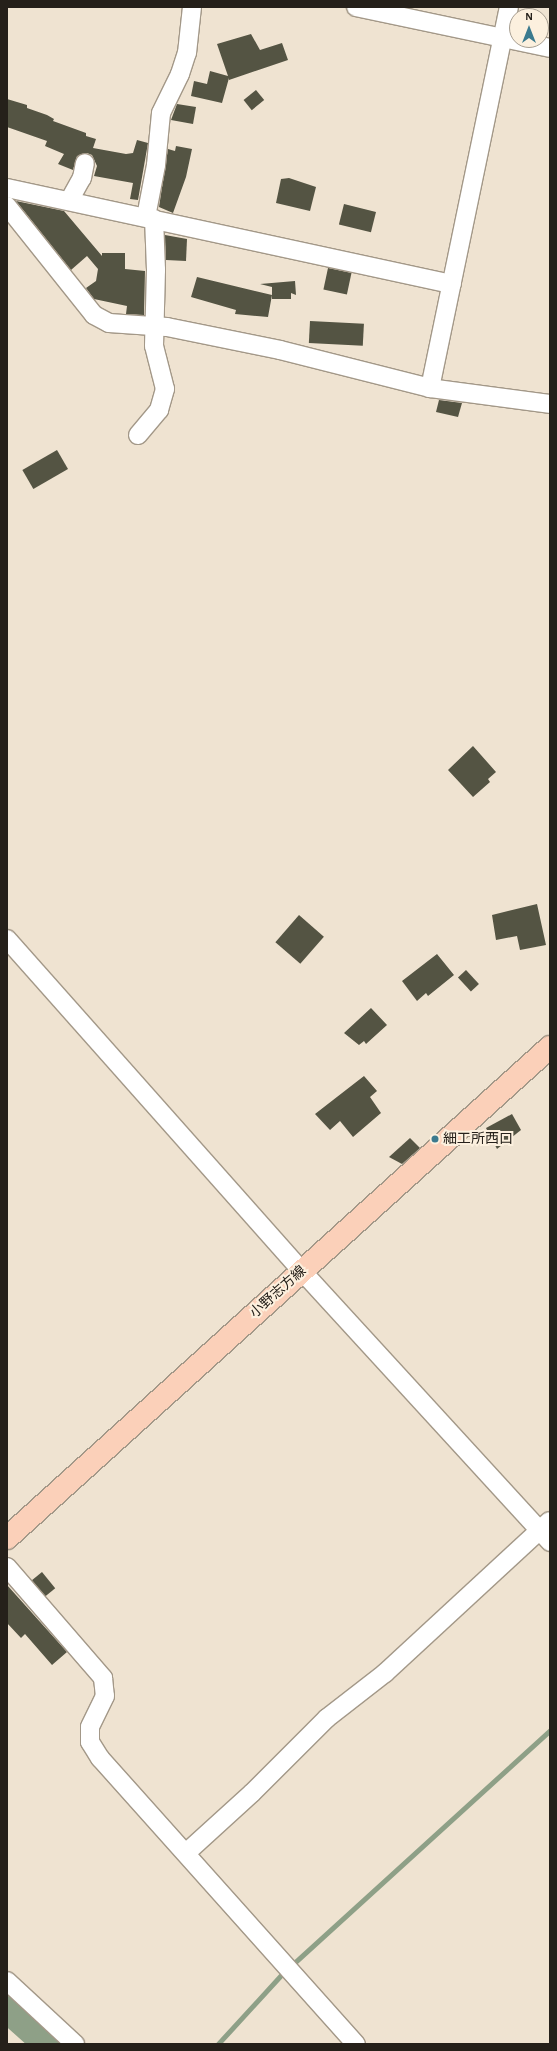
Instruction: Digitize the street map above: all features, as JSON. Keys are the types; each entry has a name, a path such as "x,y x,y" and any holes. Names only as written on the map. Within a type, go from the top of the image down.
{"main road":[{"name":"小野志方線","path":"7,1538 301,1270 550,1048"}],"street":[{"path":"138,434 159,410 164,400 164,381 154,357 152,325 156,270 150,218 161,113 180,74 187,53 192,7"},
{"path":"356,7 550,48"},
{"path":"430,388 509,7"},
{"path":"69,201 82,178 85,163"},
{"path":"7,188 452,284"},
{"path":"7,206 94,315 109,323 152,325 280,350 430,388 550,404"},
{"path":"7,939 301,1270 546,1531 385,1673 327,1718 252,1793 186,1853"},
{"path":"7,1567 103,1678 105,1696 90,1727 90,1742 110,1772 186,1853 356,2044"},
{"path":"7,1981 75,2044"}],"building":[{"path":"251,34 260,50 282,43 288,60 229,80 229,78 222,103 191,96 194,81 207,84 210,71 228,76 217,44"},
{"path":"256,90 264,100 252,110 244,100"},
{"path":"7,99 27,105 27,108 47,115 54,119 53,121 86,133 86,136 96,139 93,148 126,154 133,153 137,140 148,143 138,200 130,199 133,183 94,176 97,166 92,155 87,153 77,156 73,170 58,164 64,154 45,146 47,141 7,127"},
{"path":"177,104 196,107 193,124 171,120"},
{"path":"176,146 192,149 186,177 173,213 159,207 168,149 175,151"},
{"path":"289,178 316,187 310,211 276,203 281,179"},
{"path":"16,201 64,211 102,256 102,253 125,253 125,269 145,271 144,315 126,314 127,306 94,299 86,288 96,281 98,269 87,256 71,270"},
{"path":"344,204 376,212 371,232 339,224"},
{"path":"165,235 187,239 186,261 166,260"},
{"path":"328,268 351,273 347,295 323,290"},
{"path":"197,277 272,295 268,317 235,314 236,310 191,297"},
{"path":"295,281 296,295 291,293 291,299 272,299 272,287 260,284"},
{"path":"310,321 364,324 363,346 309,343"},
{"path":"439,400 462,403 458,417 436,412"},
{"path":"57,450 68,469 33,489 22,470"},
{"path":"473,746 496,772 488,779 490,782 473,797 448,770"},
{"path":"537,904 546,945 520,950 517,936 496,940 492,915"},
{"path":"299,915 324,937 300,964 275,942"},
{"path":"437,954 454,975 428,996 426,993 417,1001 402,981"},
{"path":"466,970 479,984 471,991 458,978"},
{"path":"371,1008 387,1025 366,1044 364,1041 359,1045 344,1033"},
{"path":"364,1076 377,1091 370,1097 381,1113 353,1137 340,1121 330,1130 315,1114"},
{"path":"512,1114 521,1130 497,1149 486,1128"},
{"path":"410,1138 420,1148 402,1164 389,1157"},
{"path":"42,1572 55,1588 45,1597 32,1580"},
{"path":"7,1585 67,1652 52,1665 25,1634 21,1638 7,1623"}],"waterway":[{"path":"291,1966 550,1730"},
{"path":"218,2044 285,1971"},
{"path":"7,2009 46,2044"}],"place":[{"name":"細工所西口","path":"435,1139"}]}
